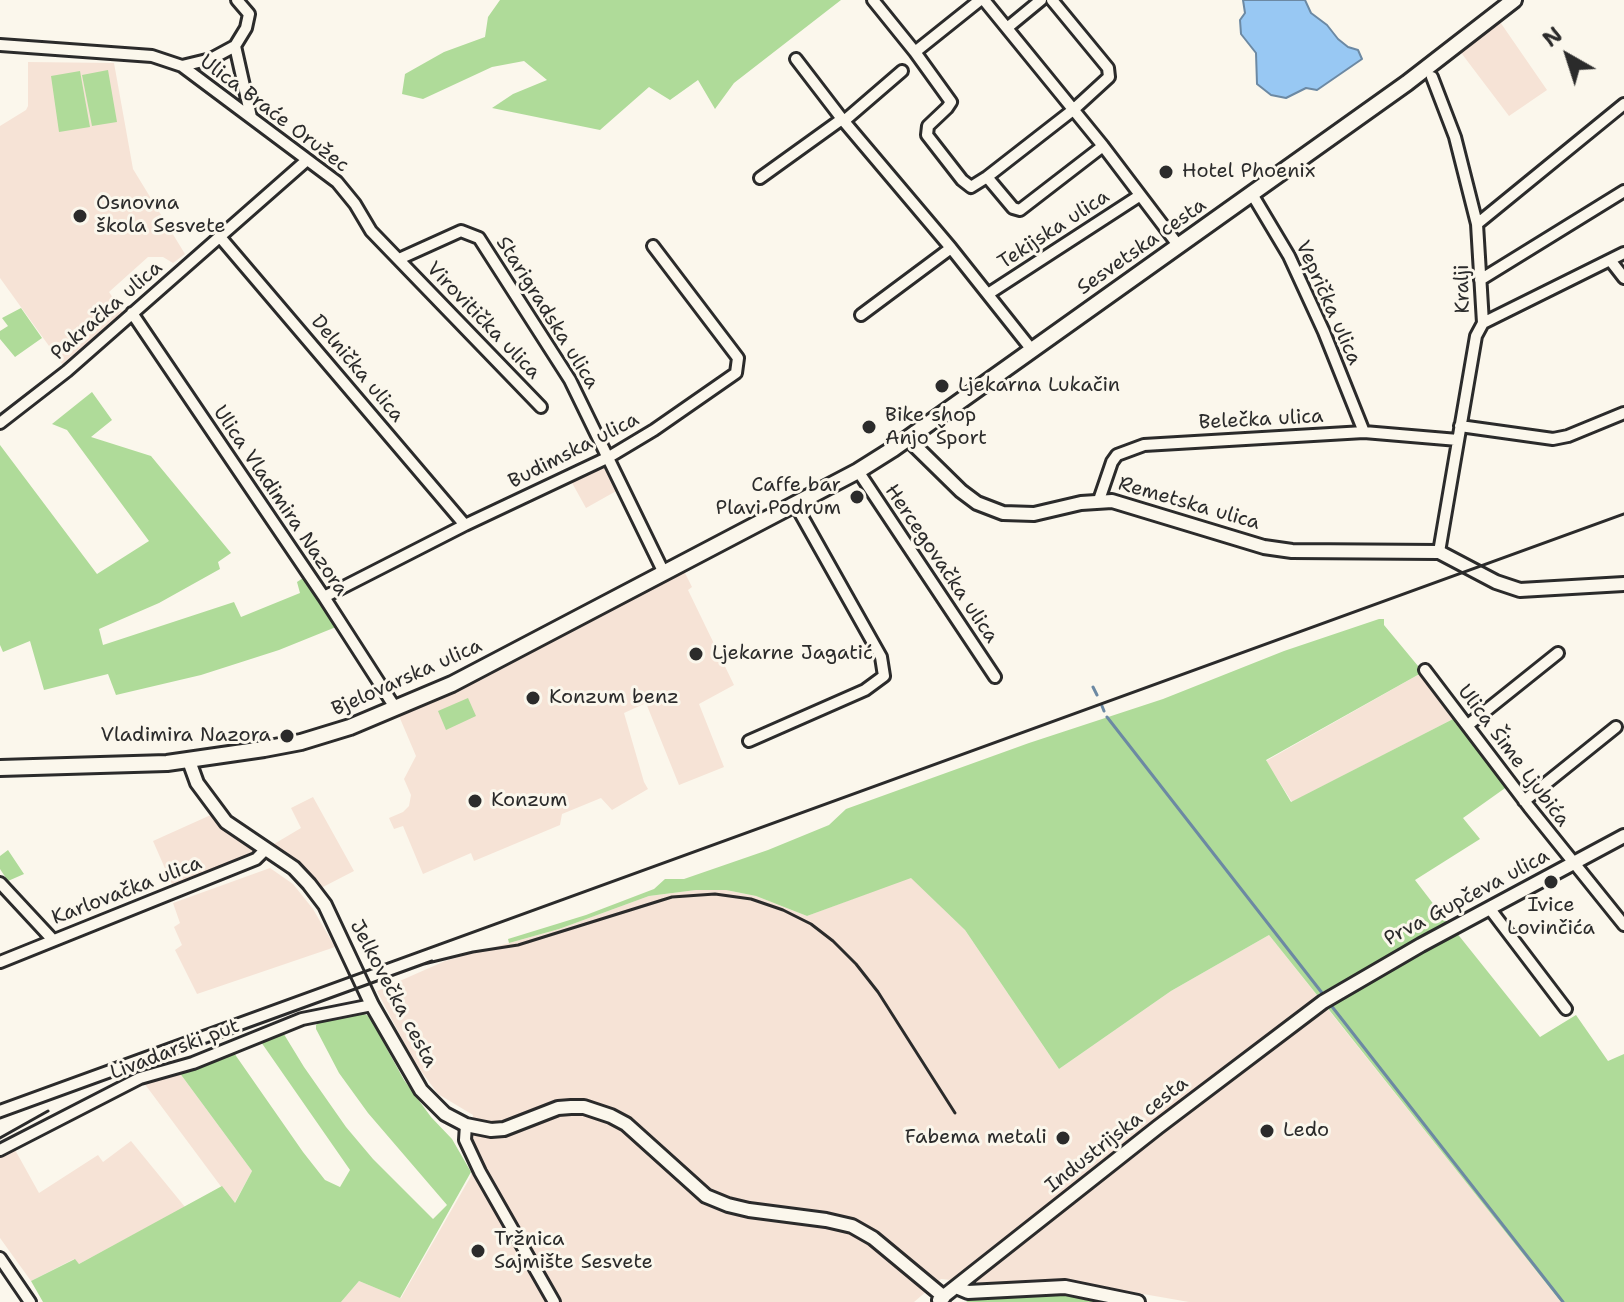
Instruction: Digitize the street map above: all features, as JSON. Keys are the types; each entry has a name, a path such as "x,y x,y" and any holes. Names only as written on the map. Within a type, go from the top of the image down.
{"main road":[{"name":"Sesvetska cesta","path":"908,439 1418,75 1514,0"},
{"name":"Bjelovarska ulica","path":"0,768 189,761 301,742 396,709 486,667 661,568 858,471 908,439"}],"street":[{"path":"182,66 211,59 235,46 246,28 249,14 237,0"},
{"path":"873,0 951,102 928,126 927,135 968,186 976,185 987,177 1106,82 1110,72 1052,0"},
{"path":"915,52 982,0 1103,146 1178,245"},
{"path":"1007,28 1041,0"},
{"name":"Ulica Braće Oružec","path":"0,45 152,56 182,66 337,182 371,231 399,259"},
{"path":"235,46 251,117"},
{"name":"Tekijska ulica","path":"796,59 1032,350"},
{"path":"760,178 843,120 902,71"},
{"name":"Kralji","path":"1432,77 1455,137 1477,224 1483,323 1476,336 1439,552"},
{"path":"1477,224 1624,104"},
{"path":"987,177 1013,208 1020,210 1103,146"},
{"name":"Pakračka ulica","path":"2,418 67,371 307,160"},
{"path":"1480,280 1624,191"},
{"name":"Veprička ulica","path":"1252,194 1289,256 1324,332 1364,432"},
{"name":"Tekijska ulica","path":"988,294 1139,196"},
{"name":"Starigradska ulica","path":"399,259 461,231 479,238 570,380 661,568"},
{"name":"Delnička ulica","path":"220,237 465,525"},
{"name":"Budimska ulica","path":"324,597 465,525 609,457 654,430 738,370 738,358 653,246"},
{"path":"861,315 951,248"},
{"path":"1483,323 1624,253"},
{"name":"Virovitička ulica","path":"399,259 541,407"},
{"path":"1610,260 1624,278"},
{"name":"Ulica Vladimira Nazora","path":"132,313 396,709"},
{"path":"1460,426 1553,439 1624,413"},
{"name":"Belečka ulica","path":"1099,500 1117,455 1144,445 1364,432 1458,440"},
{"name":"Remetska ulica","path":"908,439 961,491 990,510 1015,515 1034,514 1099,500 1112,501 1264,547 1292,551 1439,552"},
{"name":"Hercegovačka ulica","path":"858,471 995,677"},
{"path":"749,741 865,690 884,676 881,657 795,504"},
{"path":"1439,552 1496,582 1520,590 1624,584"},
{"path":"1468,725 1558,653"},
{"name":"Ulica Šime Ljubića","path":"1425,670 1524,801 1624,925"},
{"path":"1524,801 1616,727"},
{"name":"Jelkovečka cesta","path":"189,761 197,783 216,810 239,833 294,868 325,905 372,1005 421,1090 445,1114 466,1125 487,1130 504,1129 558,1108 584,1107 611,1116 635,1133 706,1196 728,1205 852,1226 873,1238 940,1299"},
{"name":"Prva Gupčeva ulica","path":"1327,999 1624,836"},
{"name":"Karlovačka ulica","path":"0,962 256,859 265,850"},
{"path":"0,883 53,940"},
{"path":"1490,909 1566,1009"},
{"name":"Industrijska cesta","path":"940,1299 1327,999"},
{"name":"Livadarski put","path":"0,1150 140,1078 193,1063 302,1019 372,1005"},
{"path":"466,1125 465,1140 480,1172 554,1302"},
{"path":"0,1258 30,1302"},
{"path":"956,1287 968,1292 1065,1287 1138,1302"}],"shaded area":[{"path":"1498,19 1547,90 1509,116 1459,50"},
{"name":"Osnovna škola Sesvete","path":"28,62 114,63 133,169 185,254 173,263 163,257 148,257 109,292 123,313 62,364 0,278 0,126 28,106"},
{"path":"606,463 618,490 586,508 571,481"},
{"path":"683,569 692,587 688,590 734,685 699,704 724,767 679,785 646,703 624,713 648,789 612,810 601,798 562,814 560,825 474,861 471,853 423,874 403,826 394,829 389,818 409,806 411,795 404,779 416,756 399,716 449,696"},
{"path":"1423,672 1457,717 1292,802 1266,761"},
{"path":"313,797 354,871 321,888 298,864 269,847 301,828 291,808"},
{"path":"213,814 219,823 251,848 251,858 174,889 153,841"},
{"path":"270,868 293,884 313,909 335,947 197,994 175,950 182,945 174,927 180,923 173,903"},
{"path":"911,877 965,930 1059,1069 1171,991 1269,935 1561,1302 1189,1302 1086,1284 1039,1280 988,1284 941,1279 914,1302 341,1302 359,1281 401,1298 471,1176 473,1115 438,1094 413,1060 377,991 445,961 559,929 649,896 726,890 756,896 807,916"},
{"path":"179,1072 252,1171 234,1204 144,1083"},
{"path":"131,1141 185,1207 79,1264 74,1259 31,1281 0,1238 0,1155 14,1148 39,1193 98,1155 103,1162"}],"green space":[{"path":"500,0 841,0 734,83 715,109 698,80 670,100 649,87 600,130 492,108 513,94 547,80 524,61 492,67 423,99 402,94 405,74 444,52 485,37 488,17"},
{"path":"108,70 117,122 92,126 82,75"},
{"path":"80,71 90,127 59,132 51,76"},
{"path":"21,308 42,338 15,357 0,339 0,331 8,326 2,318"},
{"path":"92,392 112,420 91,437 151,456 231,553 218,562 220,569 159,603 99,629 103,645 234,602 241,617 300,593 297,582 303,578 336,627 279,650 201,675 116,695 108,674 44,690 30,641 3,652 0,645 0,445 97,574 149,541 67,430 52,424"},
{"path":"1384,619 1384,625 1423,672 1266,760 1291,802 1457,717 1508,786 1463,818 1480,839 1415,880 1448,923 1317,995 1269,935 1171,991 1059,1069 965,930 911,878 807,916 756,896 726,890 649,896 559,929 509,943 508,939 586,915 654,889 665,879 684,879 768,850 829,825 846,809 1163,699 1284,651"},
{"path":"468,698 476,716 446,730 438,711"},
{"path":"8,850 24,874 8,881 0,869 0,856"},
{"path":"1456,932 1540,1037 1576,1015 1608,1061 1624,1054 1624,1302 1561,1302 1326,1006"},
{"path":"358,1012 369,1016 404,1080 431,1117 452,1139 471,1172 400,1298 359,1281 341,1302 43,1302 31,1281 75,1259 79,1264 222,1186 235,1203 252,1171 179,1072 234,1053 325,1180 340,1187 350,1170 261,1042 282,1031 346,1127 433,1219 447,1205 368,1113 339,1073 316,1029 323,1018"},
{"path":"1064,1292 1106,1302 966,1302 972,1298"}],"water":[{"path":"1243,0 1305,0 1311,13 1348,47 1358,50 1362,59 1317,90 1306,88 1286,98 1271,95 1257,84 1256,53 1241,34 1240,20 1245,13"}],"waterway":[{"path":"1093,687 1097,695"},
{"path":"1102,706 1104,711"},
{"path":"1107,717 1326,998"},
{"path":"1330,1004 1563,1302"}],"railway":[{"path":"0,1104 1624,514"},
{"path":"424,964 518,945 672,897 715,894 751,899 811,924 856,964 878,992 955,1113"},
{"path":"0,1118 432,961"},
{"path":"0,1138 48,1111"}],"place":[{"name":"Hotel Phoenix","path":"1166,172"},
{"name":"Osnovna škola Sesvete","path":"80,216"},
{"name":"Ljekarna Lukačin","path":"942,386"},
{"name":"Bike shop Anjo Šport","path":"869,427"},
{"name":"Caffe bar Plavi Podrum","path":"857,497"},
{"name":"Ljekarne Jagatić","path":"696,654"},
{"name":"Konzum benz","path":"533,698"},
{"name":"Vladimira Nazora","path":"287,736"},
{"name":"Konzum","path":"475,801"},
{"name":"Ivice Lovinčića","path":"1551,882"},
{"name":"Ledo","path":"1267,1131"},
{"name":"Fabema metali","path":"1063,1138"},
{"name":"Tržnica Sajmište Sesvete","path":"478,1251"}]}
